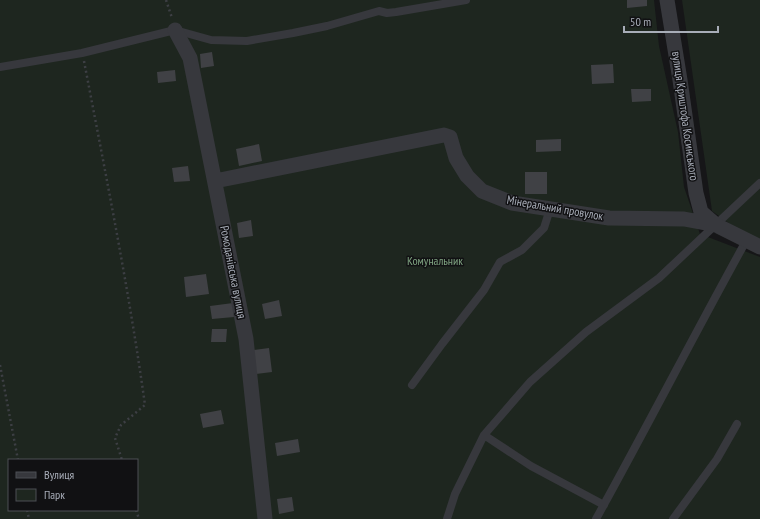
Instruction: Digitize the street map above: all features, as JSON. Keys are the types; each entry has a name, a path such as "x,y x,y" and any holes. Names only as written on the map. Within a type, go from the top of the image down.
{"street":[{"name":"вулиця Криштофа Косинського","path":"667,0 696,193 701,212 716,225"},
{"name":"Ромоданівська вулиця","path":"175,30 190,58 246,339 264,519"},
{"name":"Мінеральний провулок","path":"215,182 444,135 450,137 456,158 467,176 482,191 512,203 609,218 684,219 716,225 760,247"}],"lane":[{"path":"0,67 82,52 175,30 211,40 247,41 327,26 378,11 387,13 396,12 466,0"},
{"path":"447,519 455,494 484,435 530,382 586,332 659,278 760,183"},
{"path":"412,385 484,290 500,262 522,250 544,228 550,209"},
{"path":"596,519 746,241"},
{"path":"673,519 717,459 737,424"},
{"path":"484,435 531,466 604,505"}],"path":[{"path":"166,0 175,30"},
{"path":"82,52 138,354 145,405 121,425 115,438 122,459"},
{"path":"0,364 18,459"}],"green space":[{"name":"Комунальник","path":"0,0 654,0 659,46 678,132 684,187 700,234 760,257 760,519 0,519"},
{"path":"682,0 760,0 760,241 744,234 712,211"}],"building":[{"path":"627,0 647,0 647,6 627,8"},
{"path":"212,52 214,66 201,68 200,54"},
{"path":"613,64 614,83 592,84 591,65"},
{"path":"175,70 176,81 158,83 157,72"},
{"path":"631,89 651,89 651,101 632,102"},
{"path":"561,139 561,151 536,152 536,140"},
{"path":"259,144 262,161 239,166 236,149"},
{"path":"188,166 190,181 174,182 172,168"},
{"path":"525,172 547,172 547,194 525,194"},
{"path":"251,220 253,236 239,238 237,223"},
{"path":"206,274 209,294 186,297 184,277"},
{"path":"279,300 282,316 265,319 262,304"},
{"path":"233,303 234,317 212,319 210,306"},
{"path":"212,329 227,329 226,342 211,342"},
{"path":"269,348 272,372 256,374 253,350"},
{"path":"221,410 224,424 203,428 200,414"},
{"path":"298,439 300,452 277,456 275,443"},
{"path":"292,497 294,511 279,514 277,499"}]}
